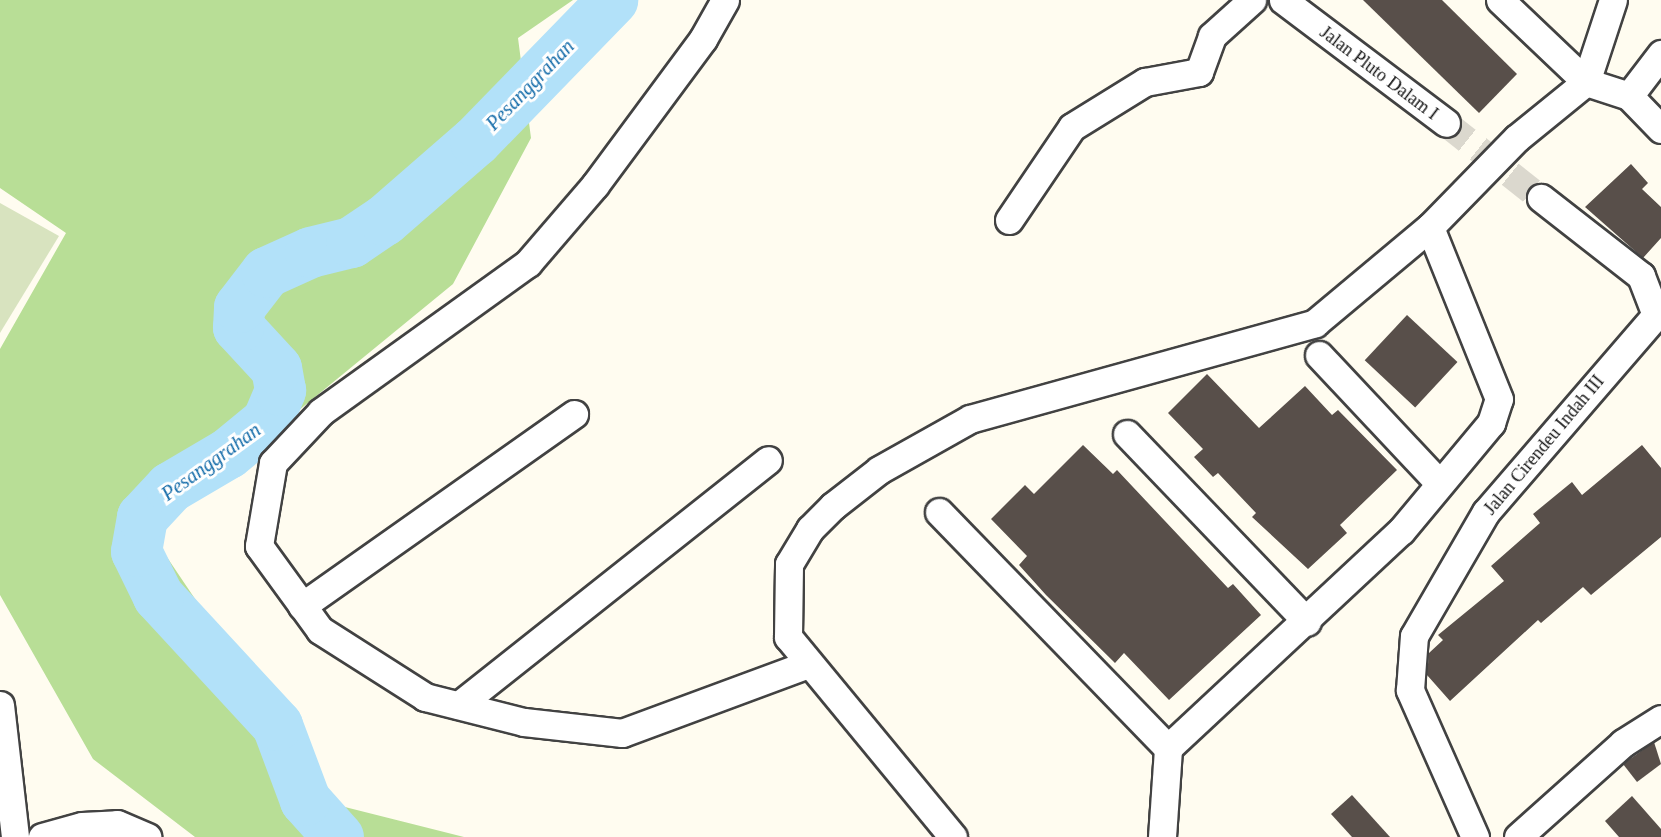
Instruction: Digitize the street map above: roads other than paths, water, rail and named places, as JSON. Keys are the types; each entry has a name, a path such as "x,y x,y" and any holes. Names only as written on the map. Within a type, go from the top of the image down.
{"street":[{"path":"725,0 703,39 595,185 528,263 321,412 273,463 259,546 320,630 425,697 524,722 622,733 809,664"},
{"path":"1010,220 1072,127 1145,82 1198,72 1212,36 1252,0"},
{"name":"Jalan Pluto Dalam I","path":"1283,0 1446,123"},
{"path":"1500,0 1586,82 1629,96 1661,129"},
{"path":"953,837 788,638 789,564 810,529 879,470 970,419 1315,323 1430,227 1517,138 1586,82 1613,0"},
{"path":"1629,96 1661,54"},
{"name":"Jalan Cirendeu Indah III","path":"1475,837 1410,690 1414,636 1486,512 1656,315 1641,276 1541,198"},
{"path":"1162,837 1168,748 1306,622 1401,531 1491,423 1499,399 1430,227"},
{"path":"1319,355 1439,483"},
{"path":"302,606 574,414"},
{"path":"1127,434 1306,622"},
{"path":"459,705 768,460"},
{"path":"939,512 1168,748"},
{"path":"0,705 15,837"},
{"path":"1518,837 1623,743 1661,719"},
{"path":"42,837 82,826 117,824 147,837"}],"waterway":[{"name":"Pesanggrahan","path":"338,837 305,800 277,725 158,596 136,551 142,517 170,487 228,453 267,421 280,390 276,368 238,327 239,307 266,272 310,252 351,242 384,220 475,141 612,0"}],"tunnel":[{"path":"1446,123 1541,198"}]}
